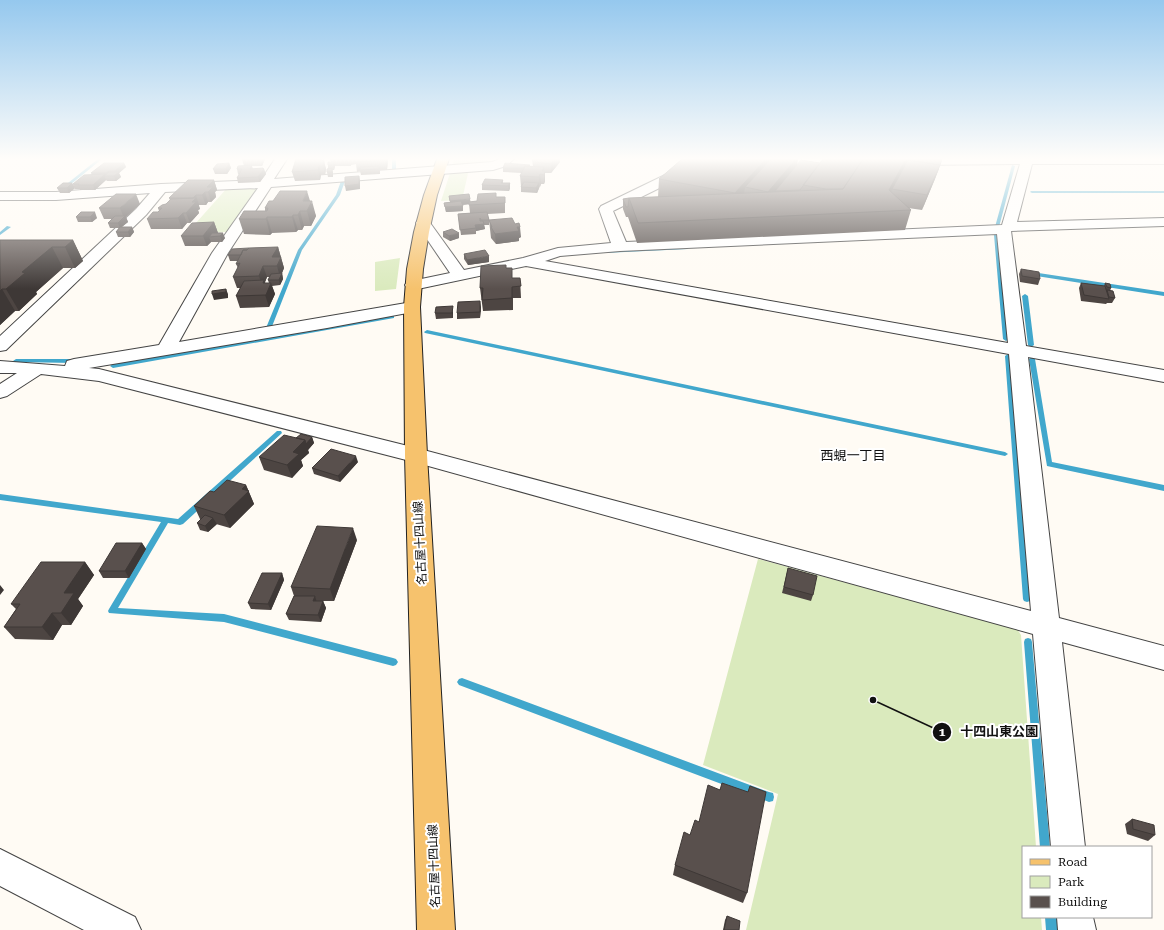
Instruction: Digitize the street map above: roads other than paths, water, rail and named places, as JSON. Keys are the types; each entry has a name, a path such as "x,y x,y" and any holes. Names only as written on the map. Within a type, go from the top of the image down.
{"main road":[{"name":"名古屋十四山線","path":"429,202 423,223 413,296 416,455 436,930"}],"street":[{"path":"0,346 141,212 149,202"},
{"path":"165,351 220,253 254,202"},
{"path":"619,202 606,209 620,247"},
{"path":"1015,202 1007,228 1045,626 1068,846"},
{"path":"0,392 41,369 165,351 413,296 460,276 526,262 558,252 620,247 1007,228 1164,222"},
{"path":"423,223 460,276"},
{"path":"526,262 1164,376"},
{"path":"0,367 41,369 98,375 416,455 1164,658"},
{"path":"0,867 122,930"},
{"path":"1075,918 1077,930"}],"waterway":[{"path":"263,330 268,329 300,250 333,202"},
{"path":"997,227 1003,202"},
{"path":"0,234 9,227"},
{"path":"986,233 996,234 1006,339"},
{"path":"604,252 686,248"},
{"path":"1032,274 1164,294"},
{"path":"1025,296 1031,345"},
{"path":"113,366 392,317"},
{"path":"427,332 1005,454"},
{"path":"1008,356 1027,599"},
{"path":"1032,359 1049,464 1164,488"},
{"path":"16,361 75,361"},
{"path":"166,520 180,522 279,433"},
{"path":"0,497 166,520"},
{"path":"166,520 112,611 224,618 393,662"},
{"path":"1028,642 1045,846"},
{"path":"462,682 769,797"},
{"path":"1051,918 1052,930"}],"place":[{"name":"十四山東公園","path":"873,700"}],"district":[{"name":"西蜆一丁目","path":"853,455"}]}
